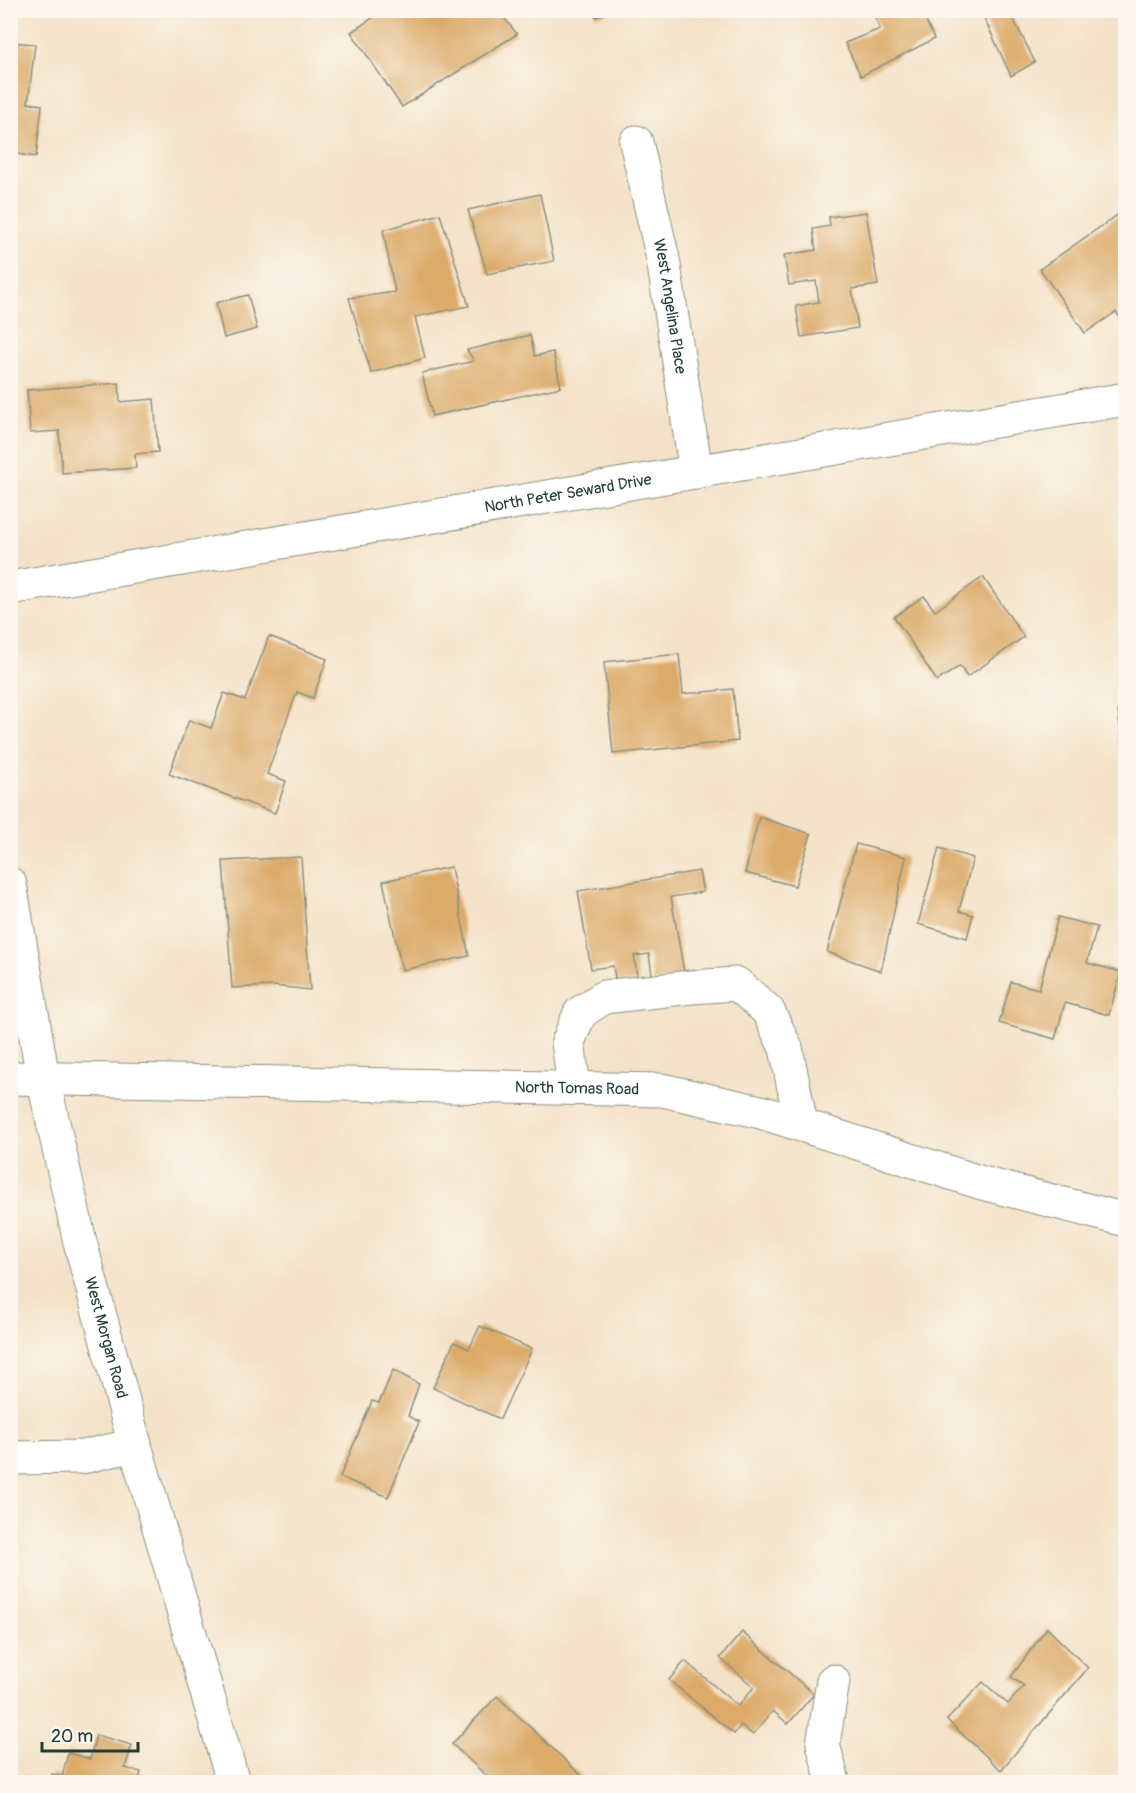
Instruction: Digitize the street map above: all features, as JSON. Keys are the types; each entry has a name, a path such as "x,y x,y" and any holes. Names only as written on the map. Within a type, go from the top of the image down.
{"street":[{"name":"West Angelina Place","path":"636,142 663,260 696,472"},
{"name":"North Peter Seward Drive","path":"10,588 1125,399"},
{"name":"West Morgan Road","path":"10,884 43,1078 80,1242 135,1445 233,1782"},
{"path":"574,1087 568,1042 580,1013 604,997 737,984 768,1011 786,1048 801,1124"},
{"name":"North Tomas Road","path":"10,1078 662,1090 761,1112 982,1183 1125,1220"},
{"path":"10,1458 82,1457 135,1445"},
{"path":"833,1681 823,1744 833,1782"}],"building":[{"path":"385,10 461,10 463,13 466,10 498,10 517,34 402,107 351,32"},
{"path":"594,10 612,10 612,11 596,17"},
{"path":"872,10 921,10 934,39 861,76 845,43 880,29"},
{"path":"988,10 1009,10 1035,62 1011,76 982,13"},
{"path":"10,42 35,44 28,103 42,105 36,157 10,153"},
{"path":"540,194 554,261 487,274 468,210"},
{"path":"1126,209 1126,316 1121,319 1116,312 1085,333 1040,269"},
{"path":"866,212 878,285 852,289 858,328 801,337 796,306 819,302 816,281 789,285 784,255 816,250 813,229 830,226 829,217"},
{"path":"440,214 469,306 415,317 425,358 371,373 349,298 395,292 383,230"},
{"path":"248,295 257,329 224,338 216,303"},
{"path":"530,335 535,356 553,352 561,387 432,416 422,373 474,361 467,350"},
{"path":"119,383 120,402 154,399 158,452 135,454 136,468 62,473 59,431 30,433 27,390"},
{"path":"983,577 1024,637 967,677 960,666 937,681 894,617 924,596 935,611"},
{"path":"269,636 327,659 313,698 297,692 267,774 286,781 275,813 169,774 189,720 211,728 224,693 245,700"},
{"path":"679,654 683,694 733,689 738,741 613,754 604,662"},
{"path":"1126,710 1126,758 1124,758 1118,711"},
{"path":"759,817 811,834 795,886 745,873"},
{"path":"856,844 906,857 881,971 827,952"},
{"path":"939,848 973,858 959,911 973,915 967,938 918,924"},
{"path":"301,857 310,990 274,986 232,988 223,861"},
{"path":"451,867 469,956 402,970 383,881"},
{"path":"699,871 703,892 671,897 685,978 653,982 649,954 634,956 638,981 616,984 613,966 591,969 578,891"},
{"path":"1058,917 1097,927 1087,963 1121,972 1109,1015 1065,1003 1055,1039 999,1023 1011,982 1039,989"},
{"path":"480,1326 532,1349 500,1419 433,1388 454,1342 469,1349"},
{"path":"393,1370 419,1384 408,1416 419,1422 388,1497 340,1477 372,1401 379,1403"},
{"path":"1047,1628 1088,1668 1001,1770 947,1720 983,1682 1008,1704 1024,1686 1011,1677"},
{"path":"742,1632 814,1694 788,1724 773,1711 753,1735 741,1725 734,1734 669,1680 685,1661 738,1706 754,1687 720,1658"},
{"path":"497,1696 586,1780 584,1782 493,1782 452,1744"},
{"path":"96,1735 132,1745 125,1768 141,1772 138,1782 50,1782 52,1774 62,1777 68,1753 90,1759"}]}
